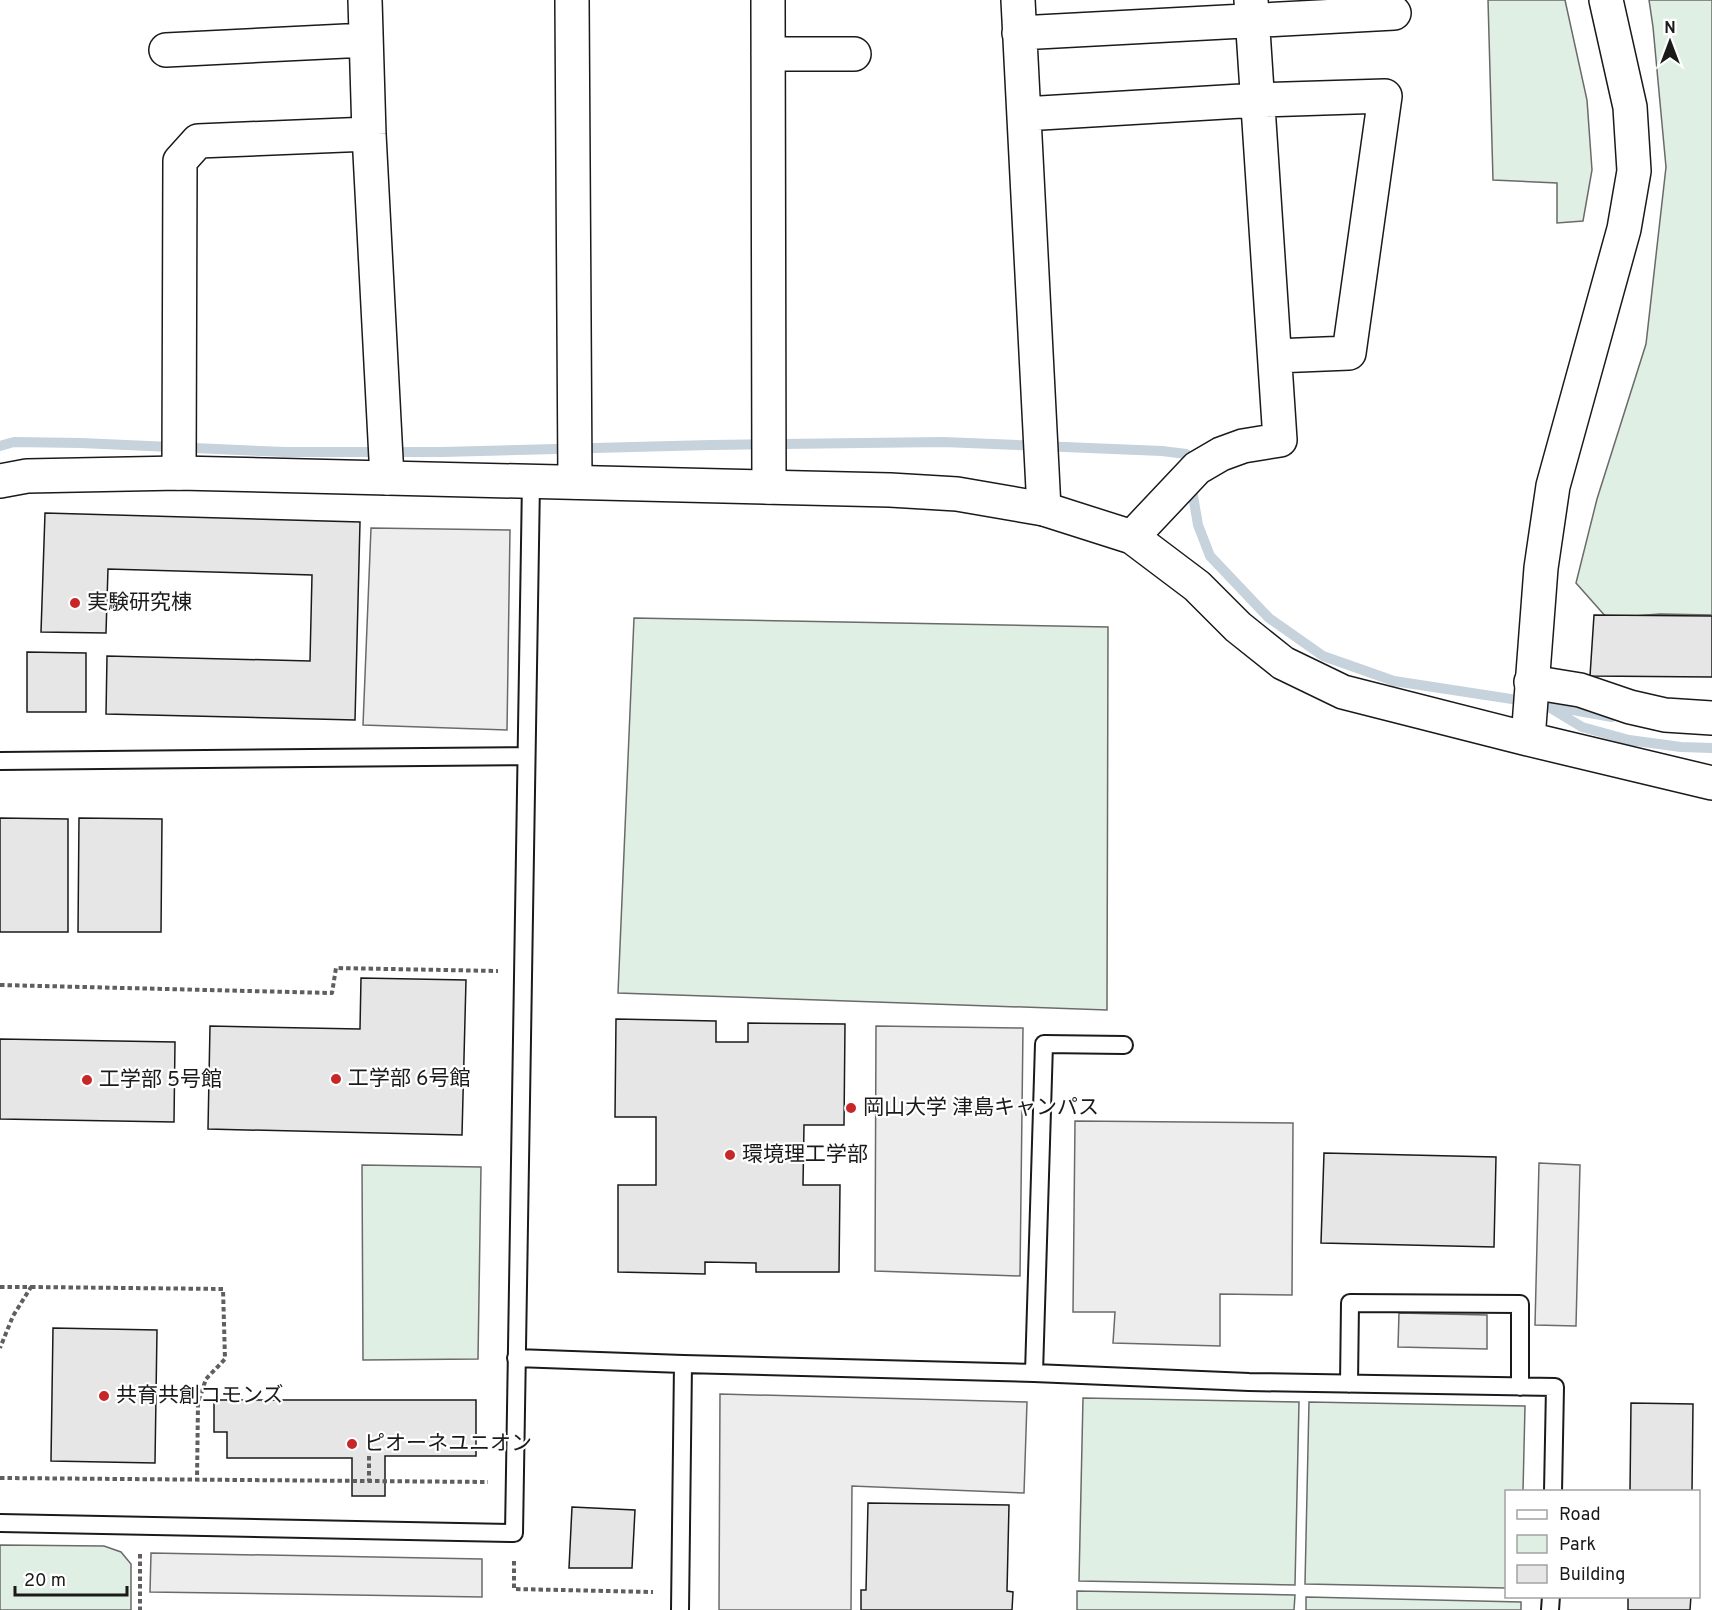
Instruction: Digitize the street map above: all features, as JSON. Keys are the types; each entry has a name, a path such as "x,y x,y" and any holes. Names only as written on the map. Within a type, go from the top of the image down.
{"street":[{"path":"364,0 386,460"},
{"path":"572,0 575,461"},
{"path":"768,0 769,487"},
{"path":"1018,0 1044,509"},
{"path":"1530,705 1540,568 1553,486 1624,230 1634,171 1630,107 1606,0"},
{"path":"1019,33 1252,10 1394,13"},
{"path":"1132,537 1189,477 1221,454 1243,446 1280,440 1252,10"},
{"path":"166,50 366,40"},
{"path":"768,54 854,54"},
{"path":"1024,114 1258,100 1385,96 1348,353 1275,356"},
{"path":"179,456 180,161 198,141 369,134"},
{"path":"0,481 179,456 386,460 531,482 575,461 769,487 957,494 1044,509 1132,537 1197,586 1238,627 1283,663 1343,692 1530,705 1712,783"},
{"path":"1530,705 1580,690 1630,707 1665,715 1712,718"}],"lane":[{"path":"0,1523 514,1533 531,482"},
{"path":"0,761 526,756"},
{"path":"1034,1373 1044,1044 1124,1046"},
{"path":"1349,1384 1350,1304 1521,1304 1520,1387"},
{"path":"516,1358 1034,1373 1249,1382 1555,1387 1553,1490"},
{"path":"680,1602 683,1364"}],"path":[{"path":"0,985 332,993 336,968 522,971"},
{"path":"0,1287 223,1289 225,1359 206,1379 198,1403 197,1480"},
{"path":"0,1348 13,1316 31,1287"},
{"path":"369,1456 369,1481"},
{"path":"0,1478 514,1482"},
{"path":"140,1526 140,1610"},
{"path":"514,1533 514,1589 680,1602"}],"green space":[{"path":"1488,0 1565,0 1587,100 1592,170 1583,221 1557,223 1557,183 1493,180"},
{"path":"1649,0 1712,0 1712,615 1660,614 1607,618 1576,583 1597,499 1646,344 1666,167"},
{"path":"634,618 1108,627 1107,1010 618,993"},
{"path":"362,1165 481,1167 478,1359 363,1360"},
{"path":"1083,1398 1299,1402 1295,1585 1079,1581"},
{"path":"1309,1402 1525,1406 1523,1490 1505,1490 1505,1588 1305,1584"},
{"path":"0,1545 104,1546 121,1552 131,1564 131,1610 0,1610"},
{"path":"1077,1591 1295,1595 1294,1610 1077,1610"},
{"path":"1306,1597 1521,1602 1521,1610 1306,1610"}],"shaded area":[{"path":"371,528 510,530 507,730 363,725"},
{"path":"876,1026 1023,1028 1020,1276 875,1271"},
{"path":"1075,1121 1293,1123 1292,1295 1220,1294 1220,1346 1113,1343 1115,1312 1073,1312"},
{"path":"1539,1163 1580,1165 1576,1326 1535,1325"},
{"path":"1399,1313 1487,1315 1487,1349 1398,1347"},
{"path":"720,1394 1027,1402 1024,1493 852,1486 851,1610 719,1610"},
{"path":"151,1553 482,1559 482,1597 150,1592"}],"building":[{"name":"実験研究棟","path":"45,513 360,522 355,720 106,714 107,656 310,661 312,575 108,569 106,633 41,632"},
{"path":"1594,615 1712,616 1712,677 1590,676"},
{"path":"27,652 86,653 86,712 27,712"},
{"path":"0,818 68,819 68,932 0,932"},
{"path":"79,818 162,819 161,932 78,932"},
{"name":"工学部 6号館","path":"361,978 466,980 462,1135 208,1129 210,1026 360,1029"},
{"name":"環境理工学部","path":"616,1019 716,1021 716,1042 748,1042 748,1023 845,1024 844,1125 804,1125 803,1185 840,1185 839,1272 756,1272 756,1263 705,1262 705,1274 618,1272 618,1185 656,1185 656,1117 615,1117"},
{"name":"工学部 5号館","path":"0,1039 175,1042 174,1122 0,1119"},
{"path":"1324,1153 1496,1157 1494,1247 1321,1243"},
{"name":"共育共創コモンズ","path":"53,1328 157,1330 155,1463 51,1461"},
{"name":"ピオーネユニオン","path":"214,1400 476,1400 476,1456 385,1456 385,1496 352,1496 352,1458 227,1458 227,1432 214,1432"},
{"path":"1631,1403 1693,1404 1692,1490 1630,1490"},
{"path":"868,1503 1009,1505 1007,1591 1013,1592 1012,1610 861,1610 861,1590 866,1590"},
{"path":"572,1507 635,1510 632,1568 569,1568"},
{"path":"1628,1598 1691,1598 1690,1610 1628,1610"}],"waterway":[{"path":"0,446 14,442 285,452 442,452 943,442 1162,451 1186,454 1188,468"},
{"path":"1191,484 1198,525 1210,556 1269,618 1323,656 1394,681 1544,704 1582,727 1629,740 1681,747 1712,748"},
{"path":"1551,706 1612,717"}],"place":[{"name":"実験研究棟","path":"75,603"},
{"name":"工学部 6号館","path":"336,1079"},
{"name":"工学部 5号館","path":"87,1080"},
{"name":"岡山大学 津島キャンパス","path":"851,1108"},
{"name":"環境理工学部","path":"730,1155"},
{"name":"共育共創コモンズ","path":"104,1396"},
{"name":"ピオーネユニオン","path":"352,1444"}]}
